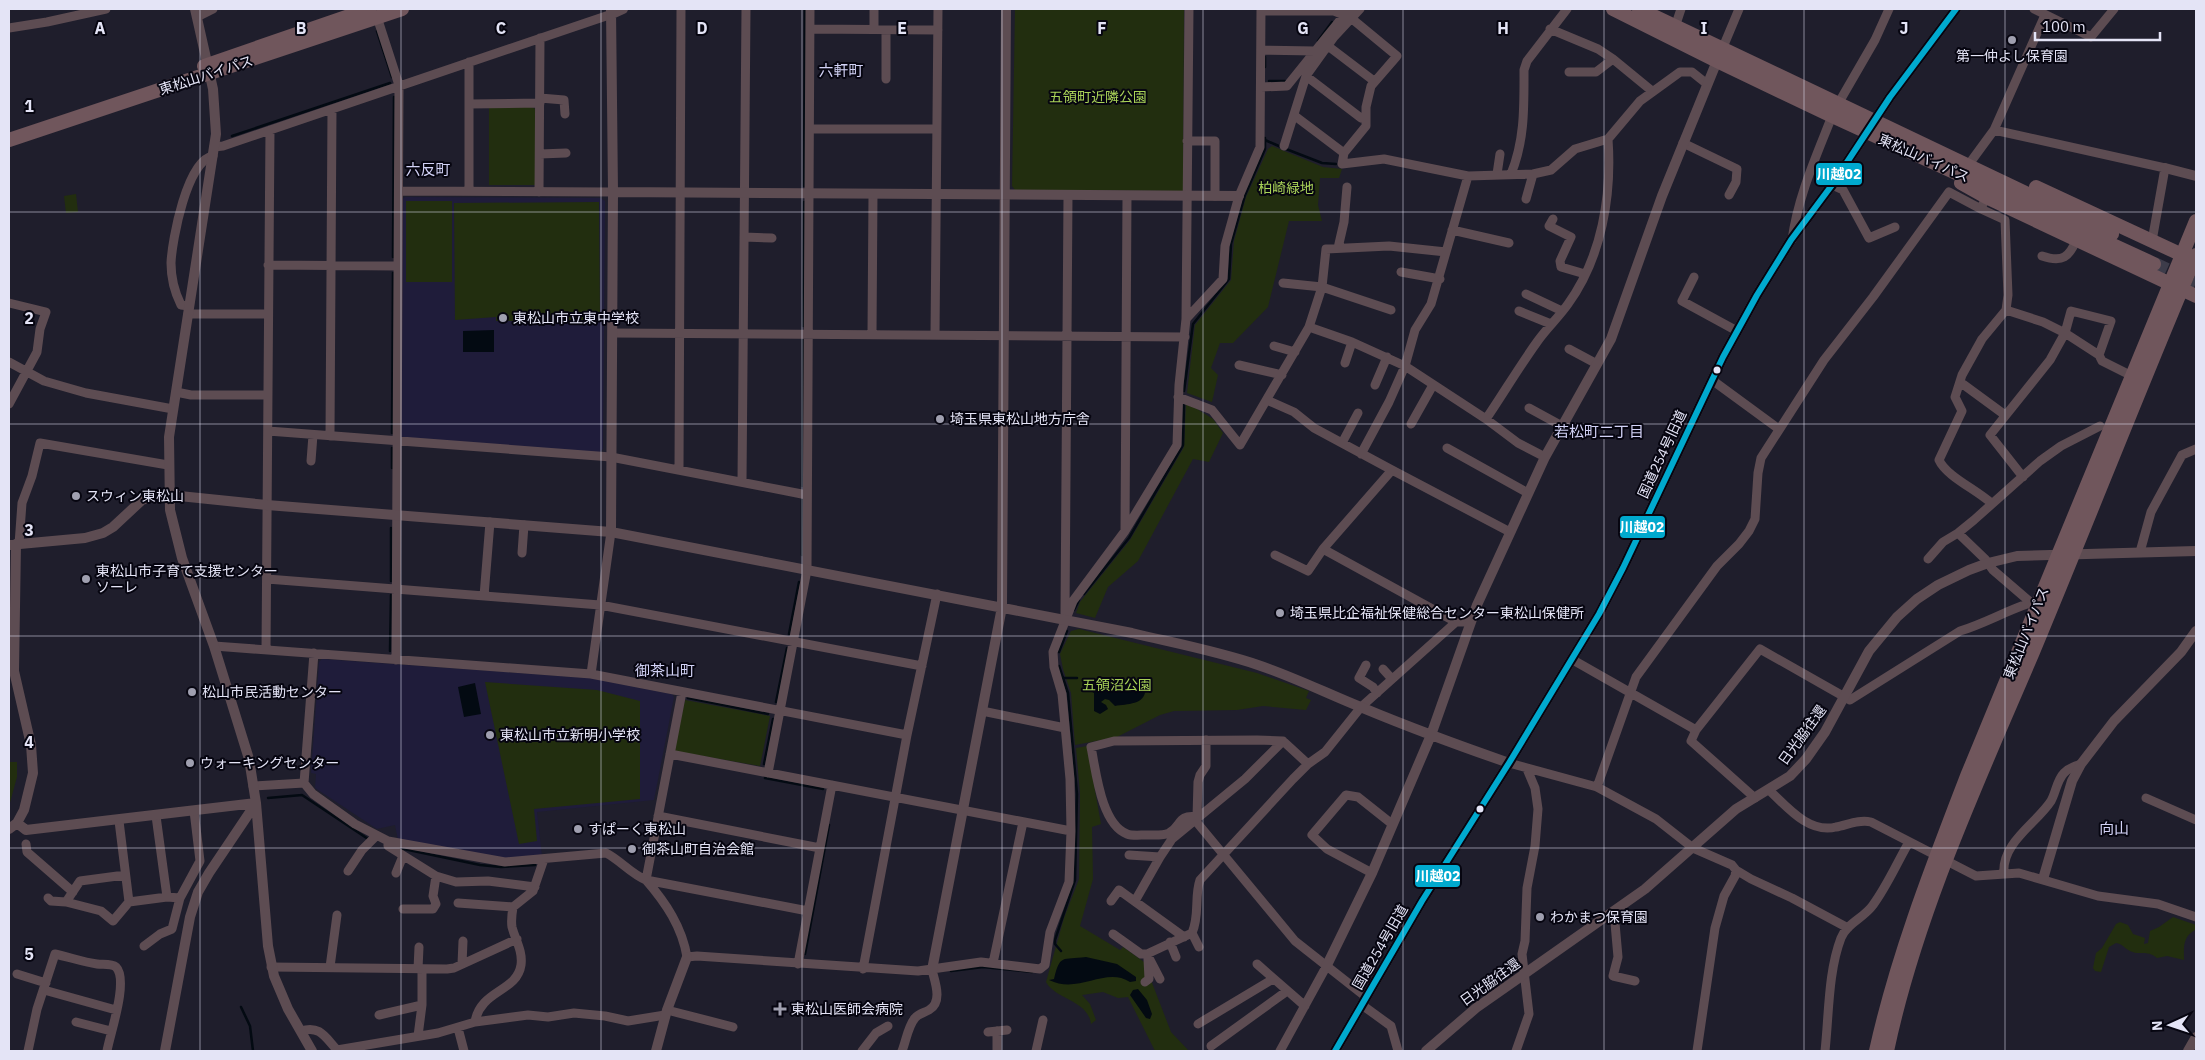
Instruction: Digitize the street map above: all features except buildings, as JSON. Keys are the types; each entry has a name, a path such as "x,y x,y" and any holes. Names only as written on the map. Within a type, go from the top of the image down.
{"highway":[{"name":"東松山バイパス","path":"9,140 373,13 402,9"},
{"name":"東松山バイパス","path":"1614,9 1719,55 2156,260"},
{"name":"東松山バイパス","path":"1639,9 1675,27 1719,55"},
{"name":"東松山バイパス","path":"9,130 209,69"},
{"path":"1924,150 1972,160 2001,171 2192,258"},
{"path":"1924,150 1984,203 2077,239 2196,296"},
{"name":"東松山バイパス","path":"1887,1051 1892,1024 1941,860 2058,554 2132,376 2192,258 2196,222"},
{"name":"東松山バイパス","path":"1876,1051 1898,964 2073,553 2176,287"}],"street":[{"path":"9,28 106,9"},
{"path":"213,9 196,13 214,92 216,134 169,437 169,496 173,525 182,558 214,646 249,759 256,803 266,931 271,967 280,992 312,1051"},
{"path":"268,314 189,310 181,305 175,289 171,264 174,242 189,181 196,167 206,157 270,130 540,38 611,11 623,9"},
{"path":"678,469 681,9"},
{"path":"742,482 746,9"},
{"path":"768,773 807,570 810,9"},
{"path":"874,9 874,29"},
{"path":"935,335 938,9"},
{"path":"902,1051 916,1016 930,1010 935,1004 937,992 932,970 1002,607 1006,9"},
{"path":"687,957 697,956 918,972 981,962 1040,969 1045,965 1050,932 1069,882 1071,831 1070,779 1062,694 1052,660 1053,652 1072,601 1125,531 1177,445 1178,398 1186,319 1189,9"},
{"path":"1287,86 1348,14 1360,9"},
{"path":"1511,174 1518,158 1522,136 1524,70 1527,61 1567,9"},
{"path":"1675,27 1681,9"},
{"path":"1280,1051 1326,967 1372,873 1431,735 1470,622 1528,493 1562,426 1597,364 1620,315 1662,196 1739,9"},
{"path":"1792,240 1794,221 1806,180 1835,110 1875,40 1889,9"},
{"name":"国道254号旧道","path":"1335,1051 1422,902 1573,660 1623,568 1737,331 1792,240 1832,185 1870,126 1956,9"},
{"path":"2034,9 2091,37 2114,9"},
{"path":"1186,319 1223,279 1224,246 1239,196 1260,147 1261,10 1334,11 1348,14 1397,56 1374,81 1366,107 1366,126 1344,154 1342,164 1384,160 1468,176 1533,174 1551,170 1575,149 1608,139 1640,101 1680,72 1692,72 1707,84"},
{"path":"591,674 611,532 613,192 611,11"},
{"path":"373,13 400,86 396,660"},
{"path":"1284,146 1306,76 1348,14"},
{"path":"1972,160 1994,130 2045,15"},
{"path":"810,29 938,30"},
{"path":"1550,29 1598,50 1613,59 1652,91"},
{"path":"886,30 886,79"},
{"path":"539,192 540,38"},
{"path":"1328,46 1374,81"},
{"path":"1261,50 1315,51"},
{"path":"1569,72 1596,72 1613,59"},
{"path":"469,62 469,191"},
{"path":"1306,76 1361,118 1366,118"},
{"path":"1261,87 1303,86"},
{"path":"469,104 564,100 564,114"},
{"path":"330,436 332,109"},
{"path":"1295,116 1344,154"},
{"path":"810,129 937,129"},
{"path":"266,650 270,130"},
{"path":"1994,130 2196,176"},
{"path":"1486,419 1536,343 1562,311 1586,274 1601,228 1608,189 1610,168 1608,139"},
{"path":"1187,141 1215,141 1215,196"},
{"path":"1683,143 1737,169 1736,182 1729,195"},
{"path":"540,154 566,153"},
{"path":"1497,174 1500,154"},
{"path":"2152,241 2165,168"},
{"path":"1526,199 1533,174"},
{"path":"1361,454 1389,402 1405,366 1415,330 1431,304 1440,279 1468,176"},
{"path":"1832,185 1843,190 1868,238 1895,227"},
{"path":"1338,248 1344,222 1347,188"},
{"path":"399,191 1239,196"},
{"path":"1597,787 1636,678 1718,566 1749,532 1755,519 1758,473 1761,458 1824,360 1873,297 1949,192 1984,203 2005,220 2008,295 2006,310 1982,339 1960,382 1956,397 1962,411 1939,460 1952,475 1974,489 1991,504"},
{"path":"872,334 873,194"},
{"path":"1065,619 1068,196"},
{"path":"1125,531 1127,196"},
{"path":"1553,219 1549,226 1571,237 1560,261 1561,267 1586,274"},
{"path":"1452,230 1509,243"},
{"path":"744,237 772,238"},
{"path":"2042,256 2050,258 2065,257 2070,254 2077,239"},
{"path":"1178,398 1212,410 1240,445 1309,327 1322,287 1326,249 1390,246 1446,252"},
{"path":"268,265 398,266"},
{"path":"1401,272 1440,279"},
{"path":"1694,277 1682,300 1737,331"},
{"path":"1282,283 1322,287 1391,310"},
{"path":"1526,294 1562,311"},
{"path":"9,303 46,312 40,329 37,352 9,404"},
{"path":"2006,310 2043,322 2065,333 2099,355 2102,361 2132,376"},
{"path":"1518,311 1551,324"},
{"path":"2023,477 1990,435 2050,360 2065,333 2071,311 2111,321 2099,355"},
{"path":"1309,327 1352,342 1405,366 1486,419 1518,443 1545,458"},
{"path":"613,332 1185,337"},
{"path":"1345,363 1352,342"},
{"path":"1274,346 1295,352"},
{"path":"1569,349 1597,364"},
{"path":"1375,386 1387,358"},
{"path":"9,362 44,381 86,392 173,409"},
{"path":"1239,365 1282,374"},
{"path":"1712,380 1779,429"},
{"path":"1960,382 2005,415"},
{"path":"1410,424 1433,385"},
{"path":"176,392 191,395 267,395"},
{"path":"1267,400 1294,412 1314,428 1361,454 1510,532"},
{"path":"1529,408 1562,426"},
{"path":"1342,443 1358,413"},
{"path":"1928,559 1943,542 1958,533 2061,446 2100,426"},
{"path":"268,431 611,457 807,495"},
{"path":"311,461 313,435"},
{"path":"168,465 40,443 32,476 22,503 15,544 14,671 31,745 33,773 24,810 13,826 26,830 119,821 256,803"},
{"path":"1447,448 1528,493"},
{"path":"2140,552 2151,512 2182,455 2196,449"},
{"path":"1275,555 1308,571 1323,549 1392,470"},
{"path":"15,544 85,538 103,533 113,527 142,500 156,494 267,505 611,532 1132,632 1257,664 1303,681 1431,735 1509,763 1597,787 1656,819 1693,848 1732,865 1750,879 1792,898 1848,928"},
{"path":"484,596 490,522"},
{"path":"522,553 524,525"},
{"path":"1755,798 1691,741 1696,730 1760,649 1850,700 1960,630 1979,625 1998,614 2027,604 2029,601 1998,575 1958,533"},
{"path":"1323,549 1456,622 1470,622"},
{"name":"日光脇往還","path":"1426,1051 1476,1008 1645,889 1727,816 1790,776 1806,759 1825,732 1863,661 1881,634 1917,599 1938,585 1988,563 2017,556 2196,551"},
{"path":"267,579 600,605 922,666"},
{"path":"863,968 936,594"},
{"path":"1113,934 1141,954 1148,955 1170,942 1188,935 1196,919 1197,890 1200,880 1308,764 1325,752 1361,707 1456,622"},
{"path":"2043,879 2072,782 2081,764 2114,721 2176,657 2196,631"},
{"path":"214,646 591,674 779,712 907,735"},
{"path":"314,653 304,783 313,794 376,836 489,861 505,862 606,853 614,857 638,877 646,880 808,911"},
{"path":"1573,660 1696,730"},
{"path":"1366,666 1359,678 1373,687 1377,693"},
{"path":"1383,669 1392,679"},
{"path":"646,880 682,692"},
{"path":"982,711 1065,728"},
{"path":"1196,818 1198,782 1206,766 1206,740"},
{"path":"1308,764 1283,741 1114,741 1091,747 1108,818 1127,834 1165,834 1171,832 1179,820 1190,816 1196,818 1223,855 1295,941 1391,1026 1398,1051"},
{"path":"1135,901 1172,839 1245,779 1283,741"},
{"path":"670,754 1071,831"},
{"path":"2004,874 2004,862 2018,839 2047,806 2055,794 2063,774 2074,766 2081,764"},
{"path":"1516,1051 1529,1014 1522,961 1525,941 1527,888 1535,846 1538,808 1527,768"},
{"path":"253,786 304,783"},
{"path":"798,964 832,785"},
{"path":"1769,790 1798,817 1814,826 1826,829 1865,821 1976,876 2019,874 2043,879 2098,896 2162,905 2196,917"},
{"path":"1372,873 1327,848 1312,835 1346,795 1358,797 1392,824"},
{"path":"2146,798 2196,820"},
{"path":"165,1051 190,917 198,892 256,803"},
{"path":"144,946 160,934 172,929 180,898 200,861 194,811"},
{"path":"156,816 167,897"},
{"path":"658,816 820,848"},
{"path":"119,821 129,902"},
{"path":"993,964 1023,822"},
{"path":"348,872 362,850 376,836"},
{"path":"388,840 388,846 436,876 456,882 488,881 535,887"},
{"path":"1825,1051 1833,975 1841,938 1848,928 1864,916 1873,905 1909,842"},
{"path":"26,844 27,852 73,892"},
{"path":"1129,855 1160,857"},
{"path":"396,873 403,856"},
{"path":"474,1022 476,1012 491,995 516,980 521,966 521,954 512,926 513,907 535,887 544,859"},
{"path":"1697,1051 1715,928 1724,896 1736,876 1736,870"},
{"path":"66,902 80,881 125,875"},
{"path":"403,909 433,909 436,904 433,896 436,876"},
{"path":"646,880 661,897 676,921 684,941 687,957 666,1013 656,1051"},
{"path":"1112,901 1119,890 1188,935 1199,947"},
{"path":"48,898 51,901 66,902 101,911 113,921 129,902 167,897 180,898"},
{"path":"458,903 513,907"},
{"path":"1614,912 1618,957 1613,976 1635,982"},
{"path":"330,967 337,915"},
{"path":"271,967 448,969 517,939"},
{"path":"462,964 463,941"},
{"path":"1170,942 1176,957"},
{"path":"418,1036 422,1006 419,947"},
{"path":"28,1051 55,954 89,963 111,965 116,967 120,974 121,991 107,1051"},
{"path":"1148,955 1160,979"},
{"path":"1145,982 1149,979 1148,955"},
{"path":"1257,964 1305,1006"},
{"path":"18,974 45,987 116,1010"},
{"path":"1198,1024 1273,979"},
{"path":"1211,1046 1287,991"},
{"path":"379,1015 422,1006"},
{"path":"300,1031 311,1028 318,1030 337,1050 458,1028 474,1022 528,1015 548,1017 574,1013 605,1016 628,1022 666,1013 733,1027"},
{"path":"1036,1051 1044,1020"},
{"path":"76,1022 111,1031"},
{"path":"862,1051 876,1033 888,1026"},
{"path":"458,1028 464,1051"},
{"path":"997,1031 997,1051"},
{"path":"2188,1051 2196,1037"}],"shaded area":[{"name":"東松山市立東中学校","path":"405,197 601,198 605,201 603,449 599,453 403,438 401,435 402,199"},
{"path":"494,330 494,352 463,352 463,331"},
{"name":"東松山市立新明小学校","path":"322,659 590,678 672,694 674,697 654,800 537,812 542,856 506,859 398,840 395,825 377,829 315,788 316,774 311,773 319,662"},
{"path":"1134,681 1141,681 1145,686 1145,692 1140,700 1131,704 1115,706 1105,699 1101,702 1108,709 1100,714 1094,711 1094,693 1082,686 1085,682 1115,688"},
{"path":"475,683 481,714 464,717 458,687"},
{"path":"1086,957 1117,964 1136,977 1136,981 1130,982 1121,978 1111,977 1081,983 1060,984 1049,980 1054,979 1058,965 1063,960"},
{"path":"1138,989 1147,1000 1152,1014 1150,1019 1146,1018 1130,995 1133,990"}],"green space":[{"name":"五領町近隣公園","path":"1015,9 1184,9 1183,191 1015,190 1012,186"},
{"path":"489,106 532,107 535,109 535,185 489,185"},
{"name":"柏崎緑地","path":"1272,146 1323,167 1342,169 1339,178 1320,178 1318,205 1322,221 1289,221 1268,307 1233,343 1220,343 1211,368 1218,375 1212,402 1187,393 1195,325 1231,280 1234,241 1246,197 1268,149"},
{"path":"76,194 78,212 66,213 64,196"},
{"path":"406,201 452,201 452,282 406,282"},
{"path":"599,202 600,314 595,314 595,320 496,321 496,317 455,320 454,203"},
{"path":"1186,402 1213,419 1223,433 1209,462 1193,459 1138,561 1108,587 1095,618 1076,613 1080,602 1130,540 1184,447"},
{"name":"五領沼公園","path":"1079,629 1257,673 1309,691 1306,698 1311,700 1306,710 1263,706 1237,710 1174,711 1160,715 1117,737 1075,745 1071,693 1060,654 1071,631"},
{"path":"485,682 597,690 640,701 640,799 534,809 537,841 519,844"},
{"path":"685,700 770,716 760,766 674,751"},
{"path":"1087,746 1101,824 1092,827 1093,879 1080,926 1120,950 1123,947 1144,962 1171,1032 1189,1051 1155,1051 1128,997 1118,998 1103,992 1082,995 1090,1004 1096,1020 1091,1024 1089,1016 1084,1010 1057,993 1046,982 1064,918 1079,879 1080,793 1076,748"},
{"path":"9,762 17,762 17,777 9,806"},
{"path":"2173,917 2196,925 2195,930 2186,940 2184,960 2167,956 2157,958 2150,954 2128,950 2116,943 2109,947 2101,972 2095,971 2093,968 2096,953 2102,948 2116,924 2120,922 2128,925 2133,934 2145,938 2144,944 2148,943 2150,931"}],"waterway":[{"path":"804,186 805,9"},
{"path":"1318,41 1332,22"},
{"path":"377,31 392,77"},
{"path":"1265,57 1265,67"},
{"path":"1269,81 1285,81"},
{"path":"232,136 390,83"},
{"path":"393,257 394,97"},
{"path":"1184,391 1193,324 1229,279 1231,244 1245,195 1265,149 1265,138"},
{"path":"1265,140 1281,147"},
{"path":"1286,149 1322,163 1336,164"},
{"path":"803,326 804,202"},
{"path":"392,433 393,273"},
{"path":"802,486 803,340"},
{"path":"1084,594 1129,538 1183,445 1184,403"},
{"path":"392,448 392,468"},
{"path":"802,500 802,555"},
{"path":"391,528 391,581"},
{"path":"789,634 799,582"},
{"path":"390,651 391,595"},
{"path":"1074,610 1079,600"},
{"path":"1059,652 1067,631"},
{"path":"776,702 787,648"},
{"path":"1059,666 1068,693 1077,794 1075,880 1055,940 1055,944 1061,951"},
{"path":"1064,678 1077,678"},
{"path":"688,698 768,714"},
{"path":"764,764 773,719"},
{"path":"765,778 823,789"},
{"path":"268,798 302,795 368,839"},
{"path":"805,954 829,825"},
{"path":"399,848 480,865 501,867 535,865"},
{"path":"951,971 983,967 1032,972"},
{"path":"241,1007 250,1026 253,1051"}],"tunnel":[{"path":"2154,264 2196,283"}],"transit line":[{"name":"川越02","path":"1335,1051 1422,901 1509,763 1599,614 1623,568 1723,357 1757,295 1791,240 1832,185 1890,97 1956,9"}],"place":[{"name":"第一仲よし保育園","path":"2012,40"},
{"name":"東松山市立東中学校","path":"503,318"},
{"name":"埼玉県東松山地方庁舎","path":"940,419"},
{"name":"スウィン東松山","path":"76,496"},
{"name":"東松山市子育て支援センター ソーレ","path":"86,579"},
{"name":"埼玉県比企福祉保健総合センター東松山保健所","path":"1280,613"},
{"name":"松山市民活動センター","path":"192,692"},
{"name":"東松山市立新明小学校","path":"490,735"},
{"name":"ウォーキングセンター","path":"190,763"},
{"name":"すぱーく東松山","path":"578,829"},
{"name":"御茶山町自治会館","path":"632,849"},
{"name":"わかまつ保育園","path":"1540,917"},
{"name":"東松山医師会病院","path":"780,1009"}],"district":[{"name":"六軒町","path":"841,71"},
{"name":"六反町","path":"428,170"},
{"name":"若松町二丁目","path":"1599,432"},
{"name":"御茶山町","path":"665,671"},
{"name":"向山","path":"2114,829"}]}
